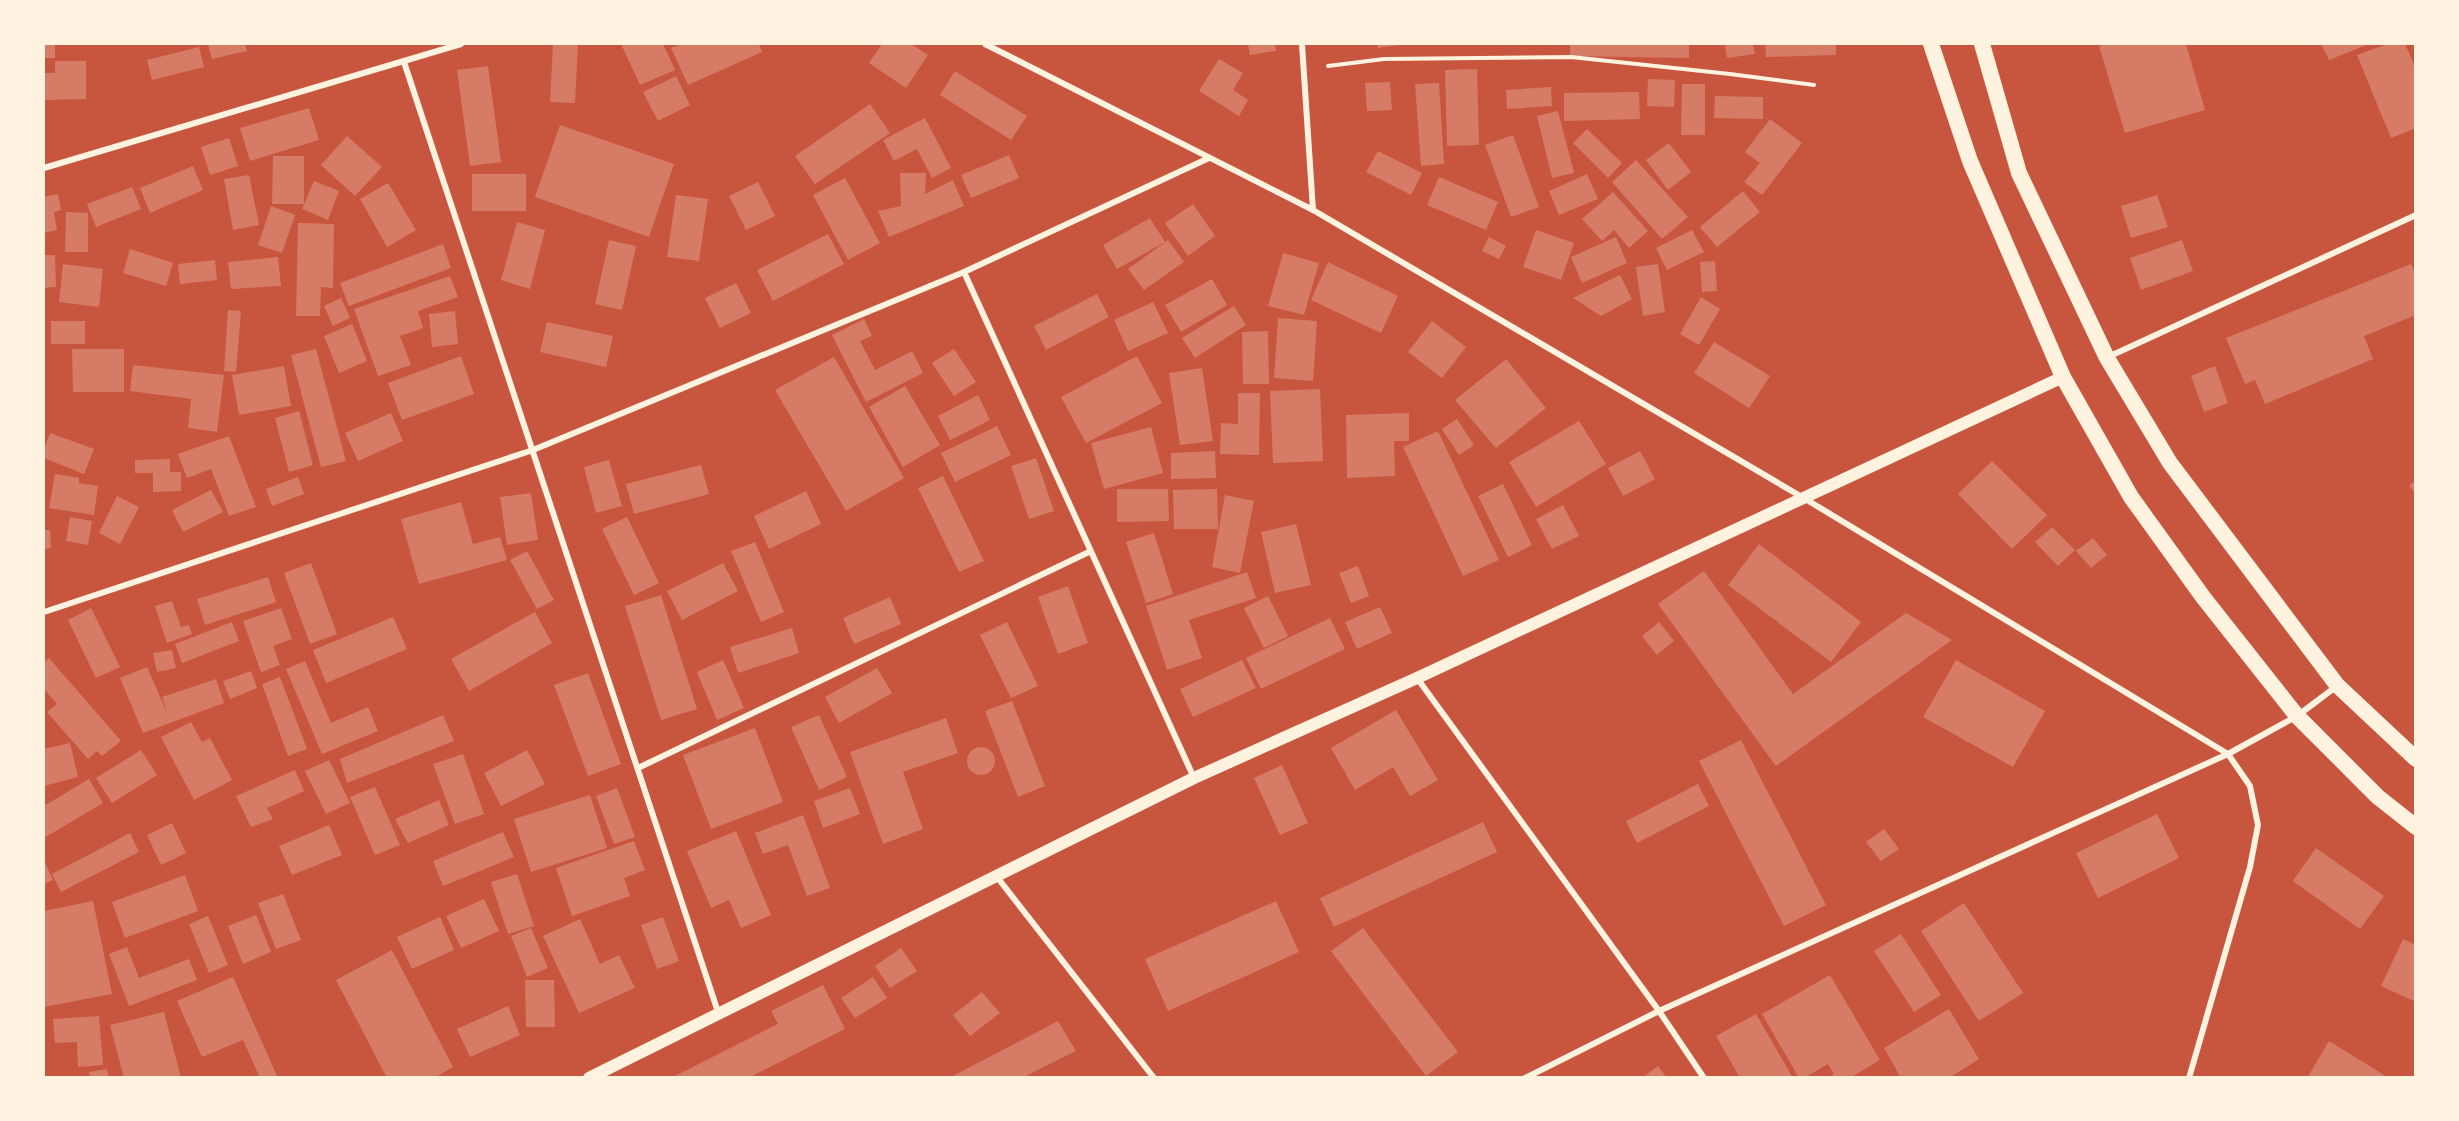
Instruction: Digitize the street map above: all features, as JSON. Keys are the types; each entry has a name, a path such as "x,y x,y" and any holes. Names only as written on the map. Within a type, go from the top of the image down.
{"highway":[{"path":"1931,44 1970,161 2063,377 2131,497 2203,597 2297,716 2378,797 2415,827"},
{"path":"1982,44 2019,173 2107,358 2170,462 2337,685 2415,759"}],"main road":[{"path":"589,1077 607,1074 718,1012 997,878 1194,778 1417,678 2063,377"}],"street":[{"path":"44,168 461,44"},
{"path":"985,44 1313,210 1802,497 2228,754 2250,786 2258,825 2250,867 2189,1077"},
{"path":"1302,44 1313,210"},
{"path":"404,62 718,1012"},
{"path":"44,612 533,450 964,272 1209,158"},
{"path":"2107,358 2415,216"},
{"path":"964,272 1194,778"},
{"path":"638,768 1091,551"},
{"path":"1417,678 1659,1011 1704,1077"},
{"path":"1525,1077 1659,1011 2228,754 2297,716 2337,685"},
{"path":"997,878 1154,1077"}],"path":[{"path":"1304,69 1384,59 1571,57 1814,85"}],"building":[{"path":"44,44 55,44 55,58 44,58"},
{"path":"208,44 245,44 247,51 212,59"},
{"path":"553,44 578,44 575,103 550,102"},
{"path":"621,44 663,44 675,70 640,85"},
{"path":"682,44 759,44 762,52 688,85 671,48"},
{"path":"882,44 911,44 928,55 906,88 869,63"},
{"path":"1248,44 1275,44 1276,51 1250,55"},
{"path":"1377,44 1398,44 1398,45 1378,48"},
{"path":"1570,44 1689,44 1689,58 1570,56"},
{"path":"1725,44 1753,44 1755,54 1727,58"},
{"path":"1765,44 1836,44 1836,55 1766,57"},
{"path":"2107,44 2186,44 2205,110 2125,133 2099,46"},
{"path":"2321,44 2369,44 2329,60"},
{"path":"2387,44 2405,44 2416,69 2416,128 2391,138 2357,55"},
{"path":"199,47 204,67 152,80 147,60"},
{"path":"1219,59 1243,73 1233,90 1248,100 1239,116 1199,91"},
{"path":"55,61 86,61 86,99 44,100 44,73 55,73"},
{"path":"488,66 501,162 470,166 457,70"},
{"path":"1477,69 1479,145 1447,146 1445,70"},
{"path":"955,71 1027,116 1011,140 940,95"},
{"path":"676,76 690,105 658,121 643,92"},
{"path":"1648,79 1675,80 1674,107 1647,106"},
{"path":"1390,82 1392,110 1367,111 1365,83"},
{"path":"1439,83 1444,164 1421,166 1415,84"},
{"path":"1682,84 1705,84 1705,135 1681,135"},
{"path":"1551,87 1552,106 1507,109 1506,90"},
{"path":"1639,92 1640,119 1564,121 1564,93"},
{"path":"1715,96 1763,97 1763,119 1714,118"},
{"path":"870,104 890,133 815,184 795,156"},
{"path":"309,108 319,140 250,161 240,128"},
{"path":"1558,111 1574,173 1552,178 1537,116"},
{"path":"925,118 951,168 932,178 917,149 894,161 883,140"},
{"path":"1770,119 1802,143 1762,195 1744,182 1760,163 1745,152"},
{"path":"560,125 674,164 649,237 535,197"},
{"path":"1587,129 1622,163 1608,178 1573,143"},
{"path":"1513,135 1539,207 1511,217 1485,145"},
{"path":"347,136 382,167 355,196 321,165"},
{"path":"229,138 238,166 210,175 201,147"},
{"path":"1669,143 1691,172 1668,190 1646,160"},
{"path":"1378,151 1422,173 1411,195 1366,172"},
{"path":"1009,155 1019,178 971,198 961,175"},
{"path":"273,156 304,156 304,204 272,204"},
{"path":"1636,160 1688,217 1662,239 1612,182"},
{"path":"193,166 203,190 150,213 140,188"},
{"path":"900,173 926,173 925,194 953,180 964,206 889,237 878,211 901,206"},
{"path":"472,174 526,174 526,211 472,211"},
{"path":"1587,174 1598,199 1559,215 1549,191"},
{"path":"249,175 259,225 233,230 224,179"},
{"path":"1439,177 1498,202 1486,230 1427,205"},
{"path":"845,178 880,243 848,260 813,195"},
{"path":"314,181 339,191 328,220 302,209"},
{"path":"758,182 775,216 746,230 729,196"},
{"path":"388,183 416,230 387,247 360,199"},
{"path":"132,187 141,209 96,227 87,204"},
{"path":"1743,191 1760,212 1717,247 1700,227"},
{"path":"1613,192 1648,231 1629,248 1614,230 1602,241 1582,219"},
{"path":"58,194 61,210 54,212 57,230 44,233 44,197"},
{"path":"676,195 708,199 699,261 667,257"},
{"path":"2157,195 2168,227 2131,238 2121,206"},
{"path":"1193,204 1215,236 1188,256 1165,223"},
{"path":"271,206 295,215 282,253 258,245"},
{"path":"66,212 88,213 88,252 65,252"},
{"path":"1150,218 1165,242 1117,269 1103,245"},
{"path":"517,222 545,230 530,289 501,280"},
{"path":"298,223 334,224 333,288 321,287 320,316 296,316"},
{"path":"1536,230 1574,243 1561,280 1523,267"},
{"path":"1692,230 1704,252 1667,270 1656,248"},
{"path":"828,234 844,264 773,301 757,270"},
{"path":"1489,237 1506,246 1499,259 1482,251"},
{"path":"1616,237 1627,263 1582,283 1571,257"},
{"path":"609,240 636,246 622,310 595,304"},
{"path":"1168,240 1184,262 1144,290 1128,269"},
{"path":"2182,240 2193,271 2141,290 2130,258"},
{"path":"443,244 451,268 349,306 340,283"},
{"path":"130,249 173,263 166,286 123,273"},
{"path":"1283,253 1319,263 1304,315 1268,306"},
{"path":"44,255 55,255 56,287 44,288"},
{"path":"278,257 281,286 231,289 228,262"},
{"path":"215,260 217,280 180,284 178,264"},
{"path":"1715,261 1717,291 1702,292 1700,262"},
{"path":"1328,262 1398,296 1381,333 1311,300"},
{"path":"63,264 103,269 99,307 59,302"},
{"path":"1658,264 1665,312 1643,316 1636,267"},
{"path":"2411,264 2416,275 2416,315 2364,336 2373,359 2265,404 2255,380 2245,384 2226,338"},
{"path":"1620,275 1632,299 1601,316 1573,298"},
{"path":"450,276 458,297 418,311 423,328 400,336 411,365 378,376 354,309"},
{"path":"1212,279 1227,305 1181,332 1165,305"},
{"path":"736,283 751,313 720,328 705,298"},
{"path":"1097,294 1109,317 1046,350 1034,326"},
{"path":"1701,297 1720,309 1699,345 1680,334"},
{"path":"341,298 350,318 333,326 324,306"},
{"path":"1153,302 1168,333 1128,351 1114,320"},
{"path":"1234,306 1246,325 1195,358 1182,338"},
{"path":"228,310 241,311 236,372 224,371"},
{"path":"455,311 458,344 432,347 429,314"},
{"path":"1278,318 1317,321 1313,381 1274,378"},
{"path":"864,319 872,336 860,341 875,370 912,351 923,373 866,402 832,335"},
{"path":"51,321 85,321 85,344 51,344"},
{"path":"1432,321 1466,347 1442,378 1408,352"},
{"path":"547,322 613,336 606,367 540,352"},
{"path":"352,324 367,361 339,373 324,336"},
{"path":"1268,331 1269,384 1243,384 1242,332"},
{"path":"1714,342 1770,376 1749,408 1694,373"},
{"path":"72,349 124,349 124,392 73,392"},
{"path":"316,349 346,461 321,467 291,355"},
{"path":"954,349 976,382 954,396 932,363"},
{"path":"461,356 474,394 402,420 388,383"},
{"path":"1137,356 1162,403 1086,443 1061,397"},
{"path":"834,357 904,478 846,511 775,390"},
{"path":"1506,359 1546,408 1496,448 1455,400"},
{"path":"133,365 224,375 217,432 188,428 191,399 130,391"},
{"path":"284,366 291,406 239,415 232,375"},
{"path":"2215,366 2228,403 2204,412 2191,376"},
{"path":"1202,368 1213,441 1180,445 1169,373"},
{"path":"905,386 940,445 903,467 869,407"},
{"path":"1320,389 1323,461 1273,463 1270,391"},
{"path":"1238,393 1260,393 1259,455 1220,454 1221,423 1238,424"},
{"path":"978,395 990,420 950,440 938,416"},
{"path":"299,411 313,465 289,472 275,418"},
{"path":"391,413 403,441 358,461 345,433"},
{"path":"1409,413 1409,441 1394,441 1395,476 1347,478 1346,415"},
{"path":"1457,419 1474,445 1459,455 1442,429"},
{"path":"1579,421 1606,464 1536,507 1509,462"},
{"path":"997,426 1011,455 955,482 941,453"},
{"path":"1151,427 1163,473 1104,489 1091,443"},
{"path":"1438,431 1499,560 1463,576 1403,447"},
{"path":"50,433 94,449 84,474 44,458 44,450"},
{"path":"229,436 256,507 229,516 211,469 187,478 178,454"},
{"path":"1215,451 1216,478 1171,479 1171,453"},
{"path":"1640,451 1655,479 1623,496 1608,468"},
{"path":"1036,458 1054,511 1029,519 1011,466"},
{"path":"170,459 170,472 181,472 181,491 153,492 153,473 135,473 135,460"},
{"path":"609,460 622,506 596,513 584,467"},
{"path":"1992,461 2047,515 2012,549 1958,494"},
{"path":"701,465 709,494 634,514 626,484"},
{"path":"55,474 79,478 79,483 98,486 94,515 49,508"},
{"path":"943,476 984,561 959,572 918,488"},
{"path":"298,477 304,494 272,506 266,489"},
{"path":"2416,480 2416,493 2409,486"},
{"path":"1503,484 1532,545 1508,557 1478,496"},
{"path":"1117,489 1168,489 1169,521 1117,522"},
{"path":"1217,489 1218,529 1174,529 1173,490"},
{"path":"211,490 223,512 183,532 172,510"},
{"path":"806,491 821,524 769,549 754,516"},
{"path":"531,493 538,540 507,545 500,497"},
{"path":"1225,495 1254,501 1240,573 1212,567"},
{"path":"117,496 139,507 120,544 99,533"},
{"path":"461,502 473,544 500,537 507,560 419,584 401,519"},
{"path":"1563,505 1579,536 1552,549 1536,519"},
{"path":"70,517 92,521 88,545 66,541"},
{"path":"627,517 659,583 634,595 602,529"},
{"path":"1296,524 1311,585 1275,593 1261,532"},
{"path":"2052,527 2075,550 2058,566 2035,542"},
{"path":"44,530 50,530 51,548 44,549"},
{"path":"1154,533 1173,594 1146,603 1126,542"},
{"path":"2093,538 2107,555 2091,568 2076,551"},
{"path":"755,542 784,612 761,622 731,551"},
{"path":"1759,544 1861,622 1831,662 1728,585"},
{"path":"527,551 554,600 537,609 510,560"},
{"path":"311,563 337,634 310,644 284,573"},
{"path":"723,563 738,591 682,620 667,591"},
{"path":"1358,566 1369,596 1351,603 1339,573"},
{"path":"1704,571 1793,694 1906,613 1952,640 1776,766 1658,604"},
{"path":"1247,572 1256,598 1189,620 1202,658 1167,670 1146,606"},
{"path":"268,577 276,602 205,625 197,599"},
{"path":"1068,586 1088,643 1058,654 1038,597"},
{"path":"661,595 697,709 661,720 625,606"},
{"path":"1268,596 1288,636 1264,648 1244,608"},
{"path":"890,597 901,624 854,644 843,618"},
{"path":"172,601 181,627 189,625 192,634 167,643 155,606"},
{"path":"1380,607 1392,633 1357,649 1345,622"},
{"path":"91,608 120,667 96,678 68,620"},
{"path":"281,608 292,639 273,646 280,665 261,672 243,621"},
{"path":"535,612 552,643 469,691 451,659"},
{"path":"393,617 407,649 326,683 313,650"},
{"path":"1330,618 1345,649 1261,689 1246,658"},
{"path":"232,622 239,641 182,663 175,644"},
{"path":"1007,622 1038,686 1011,698 980,635"},
{"path":"1659,622 1674,641 1657,655 1642,636"},
{"path":"792,628 799,653 738,673 730,647"},
{"path":"172,650 176,668 157,672 153,653"},
{"path":"49,658 121,741 102,756 97,751 88,759 47,712 57,704 44,689 44,663"},
{"path":"723,660 744,708 717,720 697,672"},
{"path":"1242,660 1256,688 1193,717 1180,689"},
{"path":"1956,660 2045,711 2013,767 1923,717"},
{"path":"305,661 331,723 368,707 378,731 322,754 286,669"},
{"path":"147,667 168,715 162,697 216,679 224,703 143,733 120,678"},
{"path":"877,668 892,693 839,723 825,697"},
{"path":"251,671 257,688 230,699 223,681"},
{"path":"588,673 621,764 588,776 554,685"},
{"path":"280,677 307,749 288,756 262,684"},
{"path":"1012,701 1045,786 1018,797 985,711"},
{"path":"1396,710 1438,780 1410,796 1393,767 1355,790 1331,748"},
{"path":"443,715 454,741 347,783 340,759"},
{"path":"819,715 847,777 819,790 791,727"},
{"path":"946,718 958,753 903,772 923,829 883,844 850,752"},
{"path":"191,722 202,742 210,738 232,780 194,800 161,737"},
{"path":"755,728 783,802 711,829 683,755"},
{"path":"1741,740 1826,905 1784,926 1699,761"},
{"path":"70,743 78,777 44,786 44,749"},
{"path":"981,747 991,751 995,761 991,771 981,775 971,771 967,761 971,751"},
{"path":"141,750 157,775 112,803 96,778"},
{"path":"527,750 545,784 501,806 484,773"},
{"path":"463,754 484,814 455,824 433,764"},
{"path":"329,760 350,803 326,814 305,771"},
{"path":"1282,765 1308,823 1280,835 1254,778"},
{"path":"295,770 304,791 267,808 273,819 251,827 236,796"},
{"path":"89,779 103,803 44,838 44,806"},
{"path":"1698,784 1709,806 1637,843 1626,821"},
{"path":"375,787 400,845 375,855 350,797"},
{"path":"617,788 635,837 614,844 596,796"},
{"path":"850,788 860,814 823,828 814,801"},
{"path":"590,795 607,848 531,872 514,819"},
{"path":"439,800 449,825 408,843 395,819"},
{"path":"2157,814 2179,858 2098,898 2076,853"},
{"path":"803,815 830,888 807,896 788,845 763,854 755,833"},
{"path":"1483,822 1497,852 1334,927 1320,898"},
{"path":"172,823 186,853 161,865 147,835"},
{"path":"329,825 342,855 292,875 279,846"},
{"path":"1884,829 1899,849 1881,861 1866,842"},
{"path":"736,831 771,915 741,928 729,900 711,908 687,851"},
{"path":"503,832 514,857 443,886 433,861"},
{"path":"130,833 139,852 61,892 52,874"},
{"path":"634,841 645,870 624,878 630,896 572,916 556,868"},
{"path":"2316,848 2384,896 2360,929 2293,881"},
{"path":"44,860 53,880 44,884"},
{"path":"517,874 534,926 508,934 491,882"},
{"path":"185,875 198,911 125,938 112,902"},
{"path":"283,894 301,940 276,949 258,903"},
{"path":"484,899 499,931 461,948 446,916"},
{"path":"93,901 112,994 44,1007 44,911"},
{"path":"1276,901 1299,952 1168,1011 1145,959"},
{"path":"1964,903 2023,993 1979,1021 1921,931"},
{"path":"256,915 271,952 243,964 228,926"},
{"path":"208,916 228,965 209,973 189,924"},
{"path":"440,917 454,950 412,969 397,937"},
{"path":"663,917 679,961 657,969 641,925"},
{"path":"580,919 600,964 619,955 635,988 579,1013 543,936"},
{"path":"531,928 548,968 527,977 511,936"},
{"path":"1363,928 1458,1052 1426,1076 1331,951"},
{"path":"1901,934 1941,995 1914,1012 1874,951"},
{"path":"2403,939 2416,945 2416,1002 2381,986"},
{"path":"127,947 139,978 189,959 197,980 129,1006 109,954"},
{"path":"901,948 917,971 890,988 875,966"},
{"path":"392,950 453,1067 434,1078 387,1078 336,980"},
{"path":"1830,975 1880,1060 1850,1078 1828,1078 1834,1074 1828,1064 1804,1078 1799,1078 1762,1014"},
{"path":"233,977 278,1078 260,1078 243,1040 202,1057 177,1001"},
{"path":"873,977 887,998 855,1018 841,998"},
{"path":"525,980 554,980 555,1027 526,1027"},
{"path":"823,985 845,1029 748,1078 671,1078 778,1024 771,1011"},
{"path":"982,992 1000,1013 970,1036 953,1015"},
{"path":"508,1006 520,1035 470,1057 457,1029"},
{"path":"1949,1009 1979,1059 1949,1078 1901,1078 1884,1048"},
{"path":"164,1012 181,1078 124,1078 110,1025"},
{"path":"1756,1014 1793,1078 1740,1078 1716,1036"},
{"path":"99,1016 103,1065 78,1067 77,1042 55,1043 53,1019"},
{"path":"1058,1021 1076,1051 1022,1078 949,1078"},
{"path":"2329,1041 2389,1078 2307,1078"},
{"path":"1658,1066 1667,1078 1642,1078"},
{"path":"107,1069 109,1078 90,1078 89,1072"}]}
